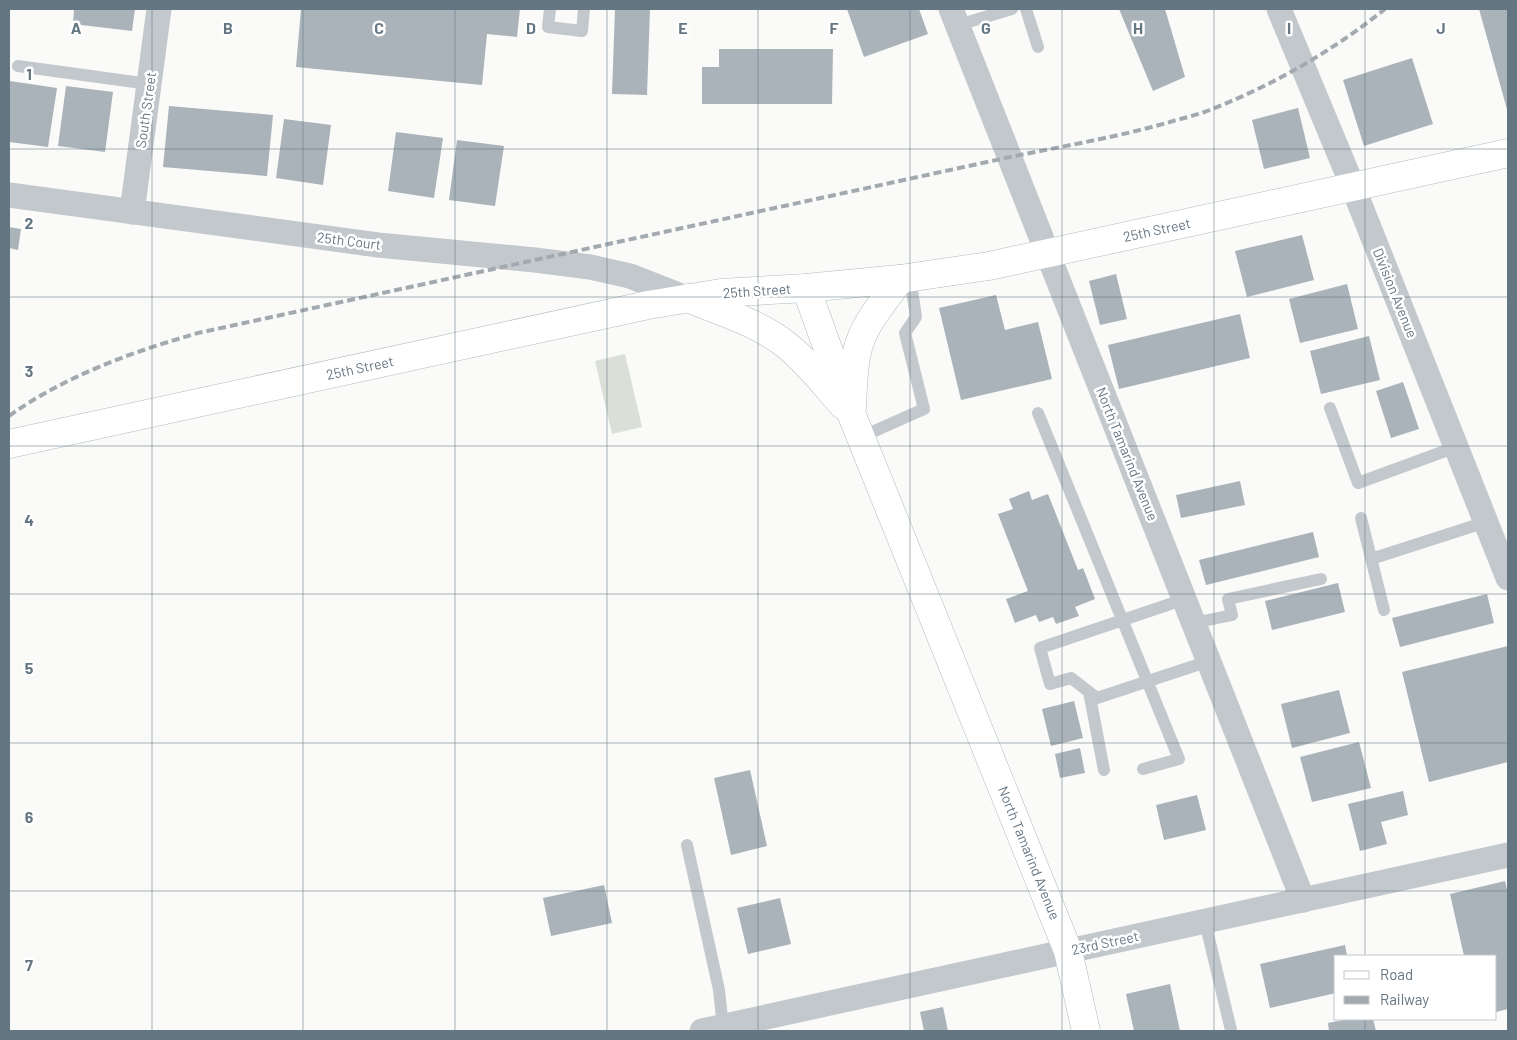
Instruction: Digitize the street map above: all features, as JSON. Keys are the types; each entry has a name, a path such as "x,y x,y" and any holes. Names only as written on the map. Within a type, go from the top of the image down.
{"main road":[{"name":"25th Street","path":"9,444 686,298 721,293 806,288 905,278 989,266 1508,153"},
{"path":"856,425 857,353 862,338 876,312 905,278"},
{"name":"North Tamarind Avenue","path":"806,288 856,425 1068,951 1086,1031"},
{"path":"686,298 764,331 784,344 799,357 856,425"}],"street":[{"name":"South Street","path":"132,212 159,9"},
{"name":"Division Avenue","path":"1279,9 1353,187 1508,578"},
{"name":"North Tamarind Avenue","path":"955,17 1303,900"},
{"name":"25th Court","path":"9,195 378,245 590,267 630,276 686,298"},
{"name":"23rd Street","path":"712,1029 1508,855"}],"lane":[{"path":"550,9 548,27 582,32 584,9"},
{"path":"955,17 1012,9"},
{"path":"1026,9 1038,47"},
{"path":"18,66 149,84"},
{"path":"856,425 924,409 905,333 916,317 905,278"},
{"path":"1330,408 1358,483 1456,446"},
{"path":"1038,413 1178,759 1143,769"},
{"path":"1361,518 1384,610"},
{"path":"1371,559 1486,522"},
{"path":"1194,623 1232,615 1228,599 1322,579"},
{"path":"1185,600 1040,648 1050,684 1071,678 1097,698 1209,661"},
{"path":"1089,692 1104,770"},
{"path":"687,845 719,990 712,1029"},
{"path":"1204,922 1231,1030"}],"shaded area":[{"path":"625,354 642,427 612,434 595,361"}],"building":[{"path":"74,9 135,9 132,31 73,24"},
{"path":"301,9 520,9 517,37 487,34 482,85 296,67"},
{"path":"615,9 650,9 647,95 612,94"},
{"path":"847,9 919,9 928,34 864,57"},
{"path":"1119,9 1165,9 1185,77 1153,91"},
{"path":"1479,9 1508,9 1508,113"},
{"path":"719,49 833,49 832,104 702,104 702,67 719,67"},
{"path":"1412,58 1433,124 1364,146 1343,80"},
{"path":"10,81 57,88 48,147 9,142"},
{"path":"66,86 113,92 105,152 58,146"},
{"path":"169,106 273,115 267,176 163,167"},
{"path":"1298,108 1310,158 1264,169 1252,120"},
{"path":"284,119 331,125 323,185 276,178"},
{"path":"396,132 443,138 434,198 388,191"},
{"path":"457,140 504,146 495,206 449,200"},
{"path":"9,227 21,229 18,250 9,248"},
{"path":"1302,235 1314,280 1247,297 1235,251"},
{"path":"1116,274 1127,319 1100,325 1089,281"},
{"path":"1347,284 1358,329 1300,343 1289,299"},
{"path":"996,295 1005,330 1038,322 1052,379 961,400 939,308"},
{"path":"1240,314 1250,358 1119,389 1108,345"},
{"path":"1369,336 1380,380 1321,394 1310,351"},
{"path":"1403,382 1419,429 1391,438 1376,391"},
{"path":"1240,481 1245,505 1181,518 1176,495"},
{"path":"1029,491 1032,500 1048,494 1078,570 1083,568 1095,599 1075,607 1079,616 1056,624 1053,617 1039,622 1036,615 1015,623 1006,599 1028,591 998,514 1013,509 1009,499"},
{"path":"1313,532 1319,557 1206,585 1199,560"},
{"path":"1338,583 1345,612 1272,630 1265,601"},
{"path":"1487,594 1494,623 1400,647 1392,618"},
{"path":"1508,646 1508,762 1429,782 1402,672"},
{"path":"1339,690 1350,733 1292,748 1281,704"},
{"path":"1074,701 1083,738 1051,746 1042,709"},
{"path":"1359,742 1371,788 1312,802 1300,757"},
{"path":"1080,748 1085,773 1060,778 1055,754"},
{"path":"750,770 767,846 731,855 714,778"},
{"path":"1403,791 1408,815 1381,822 1387,844 1360,851 1348,804"},
{"path":"1197,795 1206,830 1164,840 1156,805"},
{"path":"1505,881 1508,894 1508,1009 1497,1012 1497,955 1464,955 1450,894"},
{"path":"604,885 612,923 551,936 543,898"},
{"path":"780,898 791,944 748,954 737,908"},
{"path":"1345,945 1347,955 1334,955 1334,993 1270,1008 1260,964"},
{"path":"1170,984 1180,1031 1134,1031 1126,994"},
{"path":"943,1007 948,1031 924,1031 920,1012"},
{"path":"1343,1020 1373,1020 1376,1031 1329,1031 1328,1023"}],"railway":[{"path":"9,416 30,402 76,377 148,348 198,333 1010,157 1111,137 1198,114 1255,91 1300,67 1344,40 1385,9"}]}
